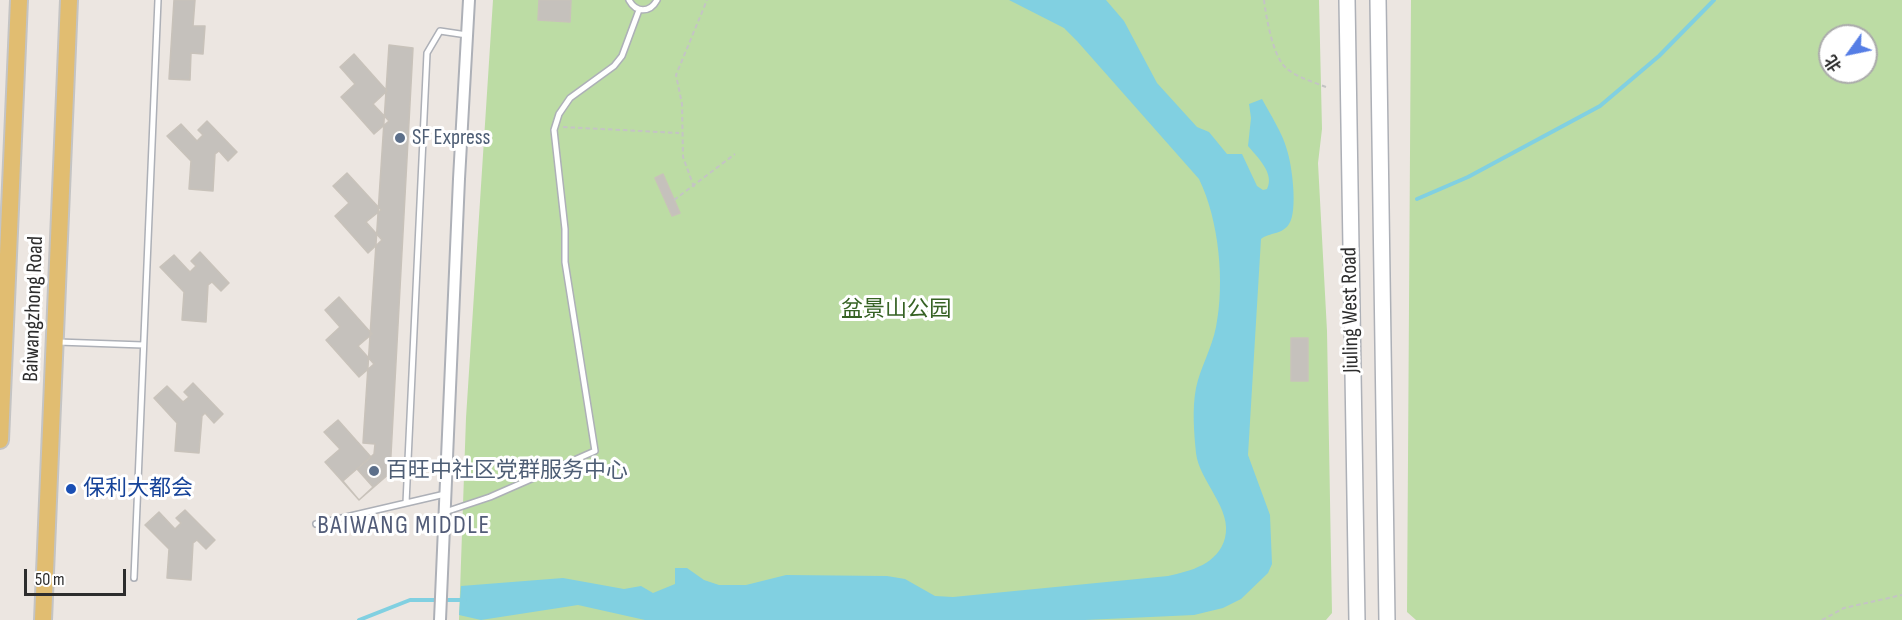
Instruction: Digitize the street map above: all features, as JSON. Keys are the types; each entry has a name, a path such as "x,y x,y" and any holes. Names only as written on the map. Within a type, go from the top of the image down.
{"main road":[{"name":"Baiwangzhong Road","path":"0,440 4,281 19,0"},
{"name":"Jiuling West Road","path":"1347,0 1356,620"},
{"name":"Jiuling West Road","path":"1378,0 1387,620"},
{"name":"Baiwangzhong Road","path":"43,620 71,4"}],"street":[{"path":"440,620 469,0"},
{"path":"1387,594 1395,620"}],"lane":[{"path":"134,579 158,0"},
{"path":"629,0 639,9"},
{"path":"639,9 651,7 657,0"},
{"path":"445,512 490,497 595,452 565,262 565,229 554,127 559,114 570,98 614,66 622,56 639,9"},
{"path":"406,503 427,53 440,32 467,35"},
{"path":"55,342 143,345"},
{"path":"316,524 446,494"}],"path":[{"path":"694,187 683,157 681,104 676,75 707,0"},
{"path":"1264,0 1272,39 1281,63 1295,74 1326,87"},
{"path":"554,127 679,133"},
{"path":"674,200 735,154"},
{"path":"1822,620 1844,608 1902,595"}],"green space":[{"name":"盆景山公园","path":"493,0 1319,0 1322,129 1318,163 1327,331 1332,613 1326,620 459,620 466,418"},
{"path":"1411,0 1902,0 1902,620 1416,620 1407,612"}],"water":[{"path":"1009,0 1106,0 1124,21 1157,83 1197,127 1209,132 1227,154 1242,154 1257,186 1263,190 1267,189 1269,177 1260,160 1248,146 1251,118 1249,104 1262,99 1282,137 1291,166 1293,209 1292,218 1286,228 1261,239 1248,455 1270,515 1272,564 1268,573 1241,599 1223,608 1194,615 1085,620 645,620 578,605 481,620 459,615 461,586 563,578 624,589 641,586 653,593 675,584 675,568 687,568 704,580 719,585 746,585 786,575 887,576 905,579 935,596 953,597 1168,576 1194,569 1216,554 1225,538 1226,527 1220,506 1198,464 1194,420 1196,388 1214,335 1220,291 1216,232 1206,195 1199,179 1064,28"}],"building":[{"path":"174,0 195,0 193,26 205,26 203,54 191,53 190,80 169,79"},
{"path":"539,0 571,0 570,22 538,20"},
{"path":"389,45 413,48 390,473 359,500 343,481 374,454 375,444 363,443"},
{"path":"354,54 387,91 373,104 389,121 374,134 341,97 355,84 340,67"},
{"path":"207,121 237,152 228,161 219,151 215,154 213,191 189,189 191,161 167,136 181,124 197,141 203,135 198,130"},
{"path":"347,173 381,210 366,222 382,240 368,253 335,216 349,203 333,186"},
{"path":"663,174 680,213 672,216 655,178"},
{"path":"200,252 229,283 221,291 212,282 208,285 206,322 182,320 184,292 160,267 174,255 190,272 196,266 191,261"},
{"path":"339,297 372,334 358,346 374,364 359,377 326,340 340,327 325,310"},
{"path":"1291,338 1308,338 1308,381 1291,381"},
{"path":"193,383 223,414 214,423 205,413 202,416 199,453 175,451 177,423 154,398 167,386 183,402 189,397 184,392"},
{"path":"338,420 371,457 357,469 373,487 359,500 325,462 340,449 324,432"},
{"path":"185,510 215,540 206,549 197,540 193,543 191,580 167,578 169,549 145,525 159,512 175,529 181,523 176,518"}],"waterway":[{"path":"1417,199 1468,177 1600,106 1659,56 1714,0"},
{"path":"359,620 410,600 465,600"}],"place":[{"name":"SF Express","path":"400,138"},
{"name":"百旺中社区党群服务中心","path":"374,471"},
{"name":"保利大都会","path":"71,489"}],"district":[{"name":"BAIWANG MIDDLE","path":"404,526"}]}
